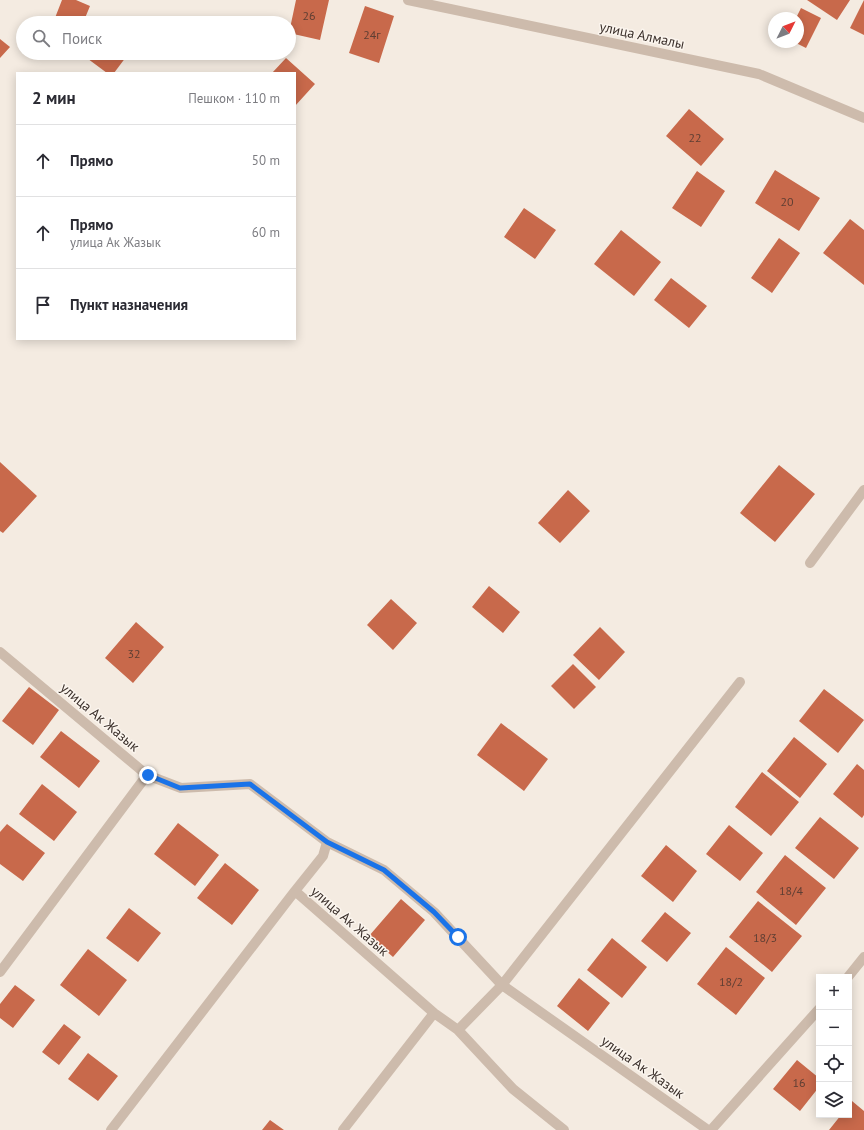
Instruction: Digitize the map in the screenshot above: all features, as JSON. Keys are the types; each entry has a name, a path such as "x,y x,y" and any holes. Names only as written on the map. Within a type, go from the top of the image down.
{"street":[{"name":"улица Алмалы","path":"408,0 759,74 864,118"},
{"path":"810,563 864,490"},
{"name":"улица Ак Жазык","path":"0,652 148,775 180,788 250,784 327,842 384,870 434,912 502,985 709,1130"},
{"path":"458,1030 502,985 740,682"},
{"path":"0,972 148,775"},
{"name":"улица Ак Жазык","path":"327,842 323,856 295,891 434,1013 458,1030 513,1089 564,1130"},
{"path":"111,1130 295,891"},
{"path":"850,974 864,957"},
{"path":"709,1130 818,1010"},
{"path":"343,1130 434,1013"}],"building":[{"path":"62,0 76,0 90,6 86,16 56,16"},
{"path":"296,0 329,0 320,40 296,35 296,16 293,16"},
{"path":"807,0 850,0 837,20"},
{"path":"864,0 864,35 850,28"},
{"path":"365,6 394,16 379,63 349,53"},
{"path":"801,8 821,18 806,48 804,47 804,12 799,12"},
{"path":"0,39 10,47 0,58"},
{"path":"89,60 124,60 115,72 106,72"},
{"path":"284,60 288,60 315,84 296,105 296,72 273,72"},
{"path":"689,109 724,139 701,166 666,136"},
{"path":"775,170 820,198 799,231 755,203"},
{"path":"697,171 725,191 701,227 672,208"},
{"path":"524,208 556,230 535,259 504,237"},
{"path":"850,219 864,230 864,285 823,253"},
{"path":"621,230 661,262 634,296 594,264"},
{"path":"779,238 800,253 772,293 751,278"},
{"path":"671,278 707,306 689,328 654,300"},
{"path":"0,462 37,496 3,533 0,531"},
{"path":"779,465 815,494 775,542 740,513"},
{"path":"568,490 590,511 560,543 538,523"},
{"path":"489,586 520,612 503,633 472,607"},
{"path":"391,599 417,623 393,650 367,625"},
{"path":"136,622 164,647 133,683 105,658"},
{"path":"600,627 625,652 599,680 573,655"},
{"path":"573,664 596,687 574,709 551,686"},
{"path":"29,687 59,710 33,745 2,721"},
{"path":"824,689 864,720 838,753 799,721"},
{"path":"501,723 548,759 524,791 477,755"},
{"path":"61,731 100,761 79,788 40,757"},
{"path":"794,737 827,764 800,798 767,771"},
{"path":"857,764 864,770 864,815 862,818 833,794"},
{"path":"762,772 799,802 771,836 735,807"},
{"path":"42,784 77,812 54,841 19,814"},
{"path":"820,817 859,848 834,879 795,848"},
{"path":"178,823 219,855 195,886 154,854"},
{"path":"7,824 45,853 23,881 0,864 0,832"},
{"path":"729,825 763,853 740,881 706,854"},
{"path":"666,845 697,871 673,902 641,876"},
{"path":"785,855 826,888 796,925 756,892"},
{"path":"225,863 259,890 232,925 197,898"},
{"path":"401,899 425,920 393,957 369,936"},
{"path":"758,901 802,936 772,972 729,937"},
{"path":"129,908 161,933 138,962 106,938"},
{"path":"665,912 691,933 667,962 641,941"},
{"path":"612,938 647,967 622,998 587,970"},
{"path":"726,947 765,978 736,1015 697,984"},
{"path":"88,949 127,980 99,1016 60,985"},
{"path":"579,978 610,1003 588,1031 557,1006"},
{"path":"15,985 35,1000 13,1028 0,1018 0,1004"},
{"path":"64,1024 81,1037 59,1065 42,1052"},
{"path":"88,1053 118,1076 98,1101 68,1079"},
{"path":"797,1060 816,1076 816,1091 800,1111 773,1089"},
{"path":"852,1101 864,1111 864,1130 829,1130 839,1118 852,1118"},
{"path":"270,1120 284,1130 262,1130"}],"route":[{"path":"148,775 180,788 250,784 327,842 384,870 434,912 458,937"}]}
